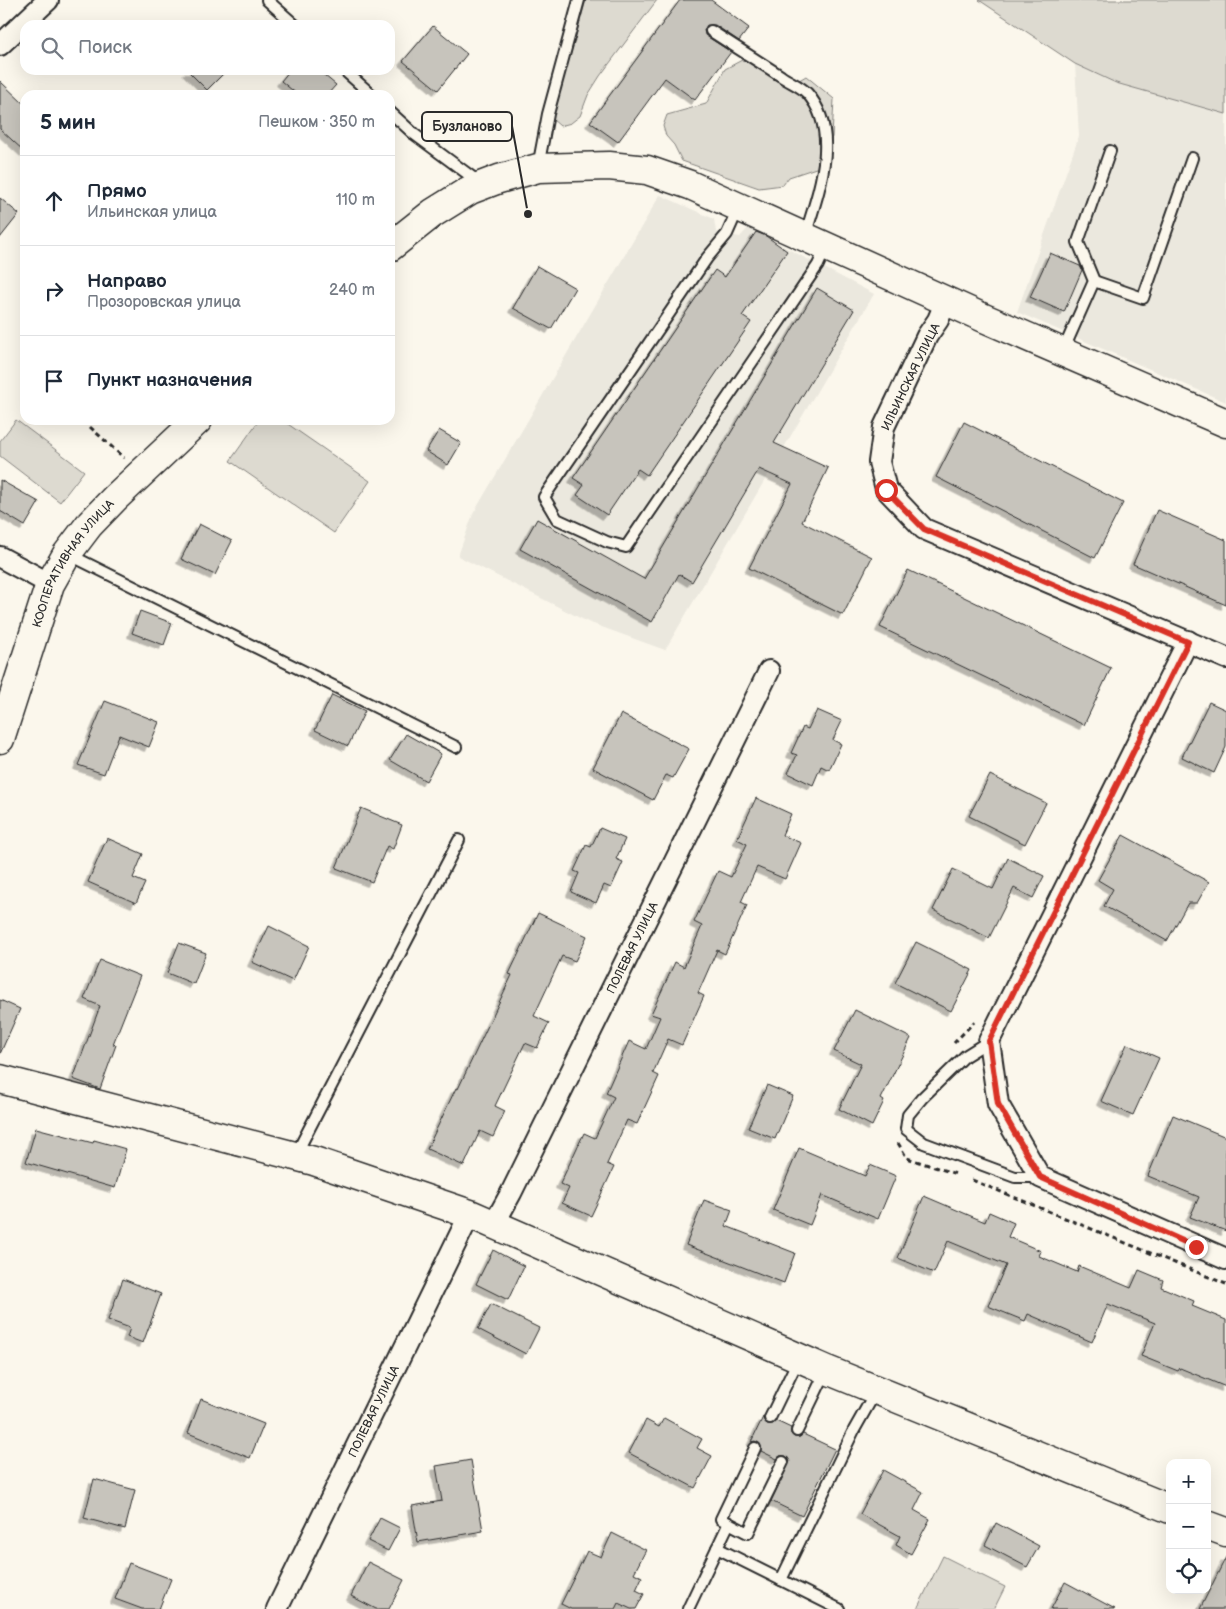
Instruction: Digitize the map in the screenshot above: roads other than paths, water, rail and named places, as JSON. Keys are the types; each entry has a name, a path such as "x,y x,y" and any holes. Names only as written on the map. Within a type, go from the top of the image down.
{"street":[{"path":"27,20 48,0"},
{"path":"0,45 20,26"},
{"path":"395,243 433,213 470,190 538,168 609,166 647,170 690,185 1226,423"},
{"name":"ИЛЬИНСКАЯ УЛИЦА","path":"946,300 938,320 927,336 884,427 878,462 886,490 924,529 1226,658"},
{"name":"КООПЕРАТИВНАЯ УЛИЦА","path":"0,739 50,584 67,554 89,525 193,425"},
{"path":"0,557 50,584"},
{"path":"1188,642 989,1041 998,1104 1040,1177 1226,1259"},
{"name":"ПОЛЕВАЯ УЛИЦА","path":"277,1609 482,1219 511,1193 769,671"},
{"path":"0,1079 314,1161 482,1219 827,1370 1166,1508"},
{"path":"1211,1526 1226,1532"}],"lane":[{"path":"267,0 289,20"},
{"path":"538,168 548,114 579,0"},
{"path":"711,31 806,92 817,109 825,135 825,155 816,242 818,265 626,547 607,542 557,519 544,497 707,258 727,234 739,207"},
{"path":"350,75 366,90"},
{"path":"395,117 414,134 483,186"},
{"path":"1063,352 1094,281 1078,242 1110,151"},
{"path":"1094,281 1143,298 1192,158"},
{"path":"67,554 456,747"},
{"path":"295,1156 459,840"},
{"path":"989,1041 965,1056 922,1098 908,1115 906,1129 924,1143 1015,1177 1040,1177"},
{"path":"770,1418 799,1358"},
{"path":"798,1431 827,1370"},
{"path":"782,1580 854,1430 876,1390"},
{"path":"688,1609 717,1548 725,1521 755,1448"},
{"path":"725,1521 748,1533 783,1462"},
{"path":"717,1548 839,1609"}],"place":[{"name":"Бузланово","path":"528,214"}]}
